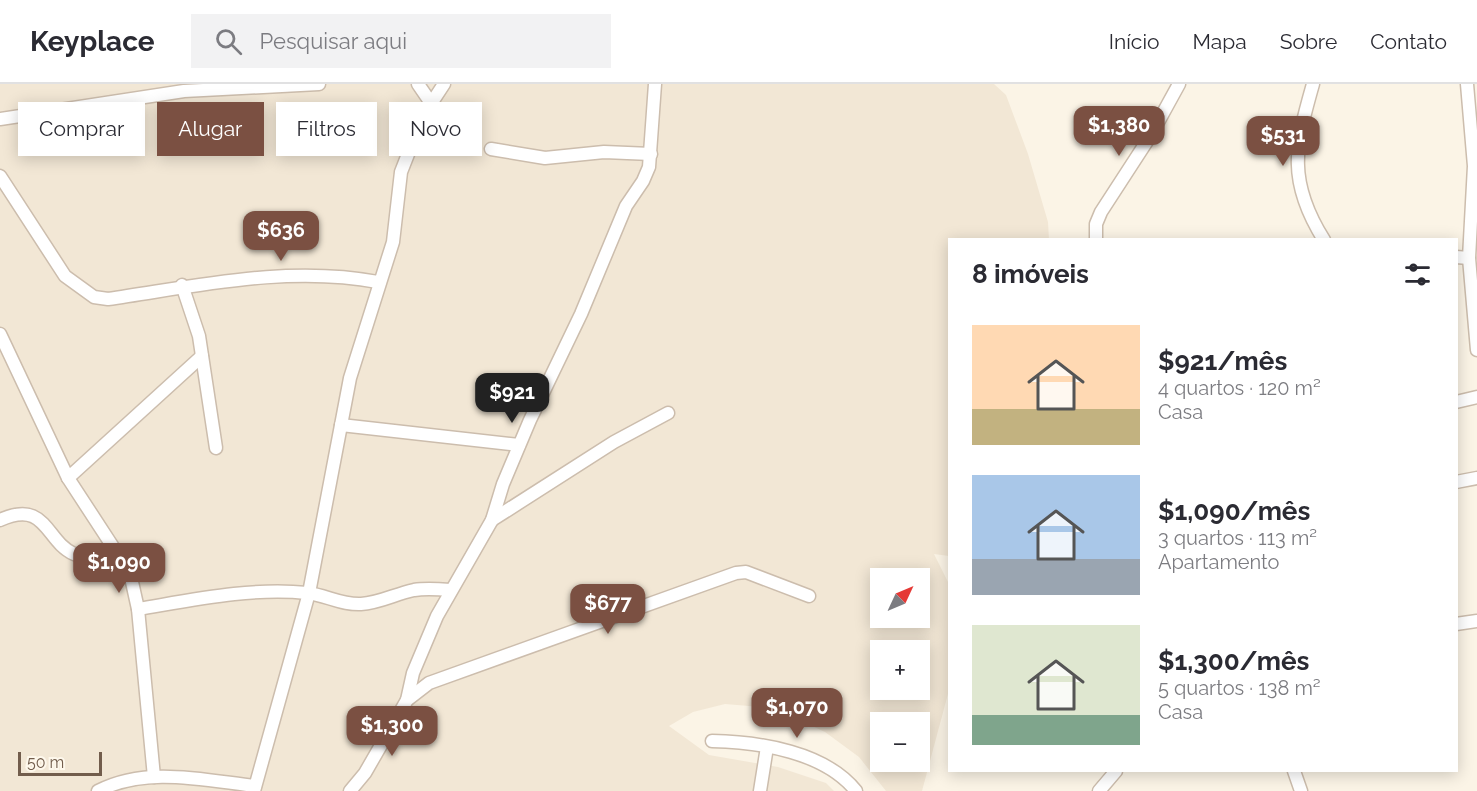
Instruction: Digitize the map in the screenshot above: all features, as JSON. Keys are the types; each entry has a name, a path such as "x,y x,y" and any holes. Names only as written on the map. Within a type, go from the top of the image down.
{"street":[{"path":"0,119 112,100 221,86 319,84"},
{"path":"418,84 429,102"},
{"path":"431,102 444,84"},
{"path":"350,791 365,773 407,700 417,664 450,590 492,520 503,484 519,446 581,314 626,206 643,181 651,154 655,84"},
{"path":"1095,238 1096,224 1101,212 1151,135 1179,84"},
{"path":"1313,84 1296,148 1299,180 1309,212 1323,238"},
{"path":"1467,84 1474,134 1474,166 1463,257 1477,350"},
{"path":"491,149 545,158 604,152 651,154"},
{"path":"98,791 120,781 154,777 255,788 309,593 359,344 396,227 401,172 408,156"},
{"path":"0,176 65,276 94,297 108,299 182,285 256,277 352,277 378,282"},
{"path":"182,285 202,356 216,448"},
{"path":"0,334 68,478 130,573 138,609 154,777"},
{"path":"68,478 202,356"},
{"path":"1458,402 1477,398"},
{"path":"492,520 614,442 668,413"},
{"path":"341,425 519,446"},
{"path":"1458,482 1477,478"},
{"path":"0,520 19,515 35,517 49,526 66,549 73,554 115,562 125,567"},
{"path":"407,700 429,683 736,573 752,574 809,596"},
{"path":"138,609 222,597 309,593 344,604 377,603 413,590 450,590"},
{"path":"1458,624 1477,621"},
{"path":"712,741 766,747 821,764 840,774 856,791"},
{"path":"760,791 766,747"},
{"path":"1099,791 1115,772"},
{"path":"1294,772 1301,791"}],"shaded area":[{"path":"0,84 994,84 1006,95 1028,154 1048,222 1049,238 948,238 948,556 934,554 948,582 948,694 930,761 930,712 870,712 870,771 859,757 825,732 774,708 725,704 693,712 669,726 709,755 778,767 826,783 834,791 0,791"},
{"path":"871,772 927,772 922,791 886,791"}]}
